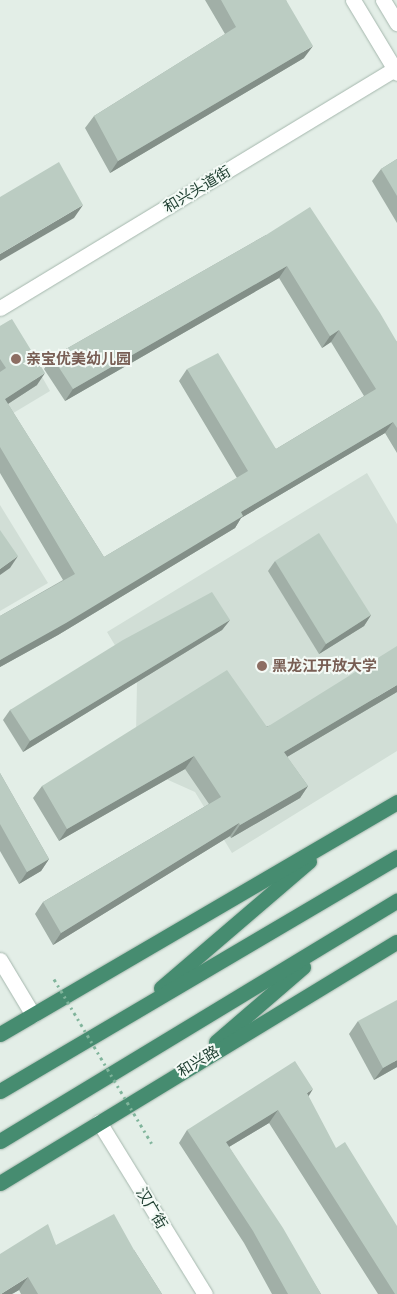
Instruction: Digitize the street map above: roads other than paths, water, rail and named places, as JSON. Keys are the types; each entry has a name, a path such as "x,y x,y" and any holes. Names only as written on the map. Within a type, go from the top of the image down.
{"highway":[{"path":"0,1034 397,802"},
{"path":"132,1012 338,836"},
{"path":"0,1091 397,857"},
{"path":"0,1141 397,901"},
{"path":"185,1069 336,938"},
{"name":"和兴路","path":"0,1183 397,942"}],"street":[{"path":"353,0 396,71"},
{"path":"383,0 397,23"},
{"name":"和兴头道街","path":"0,308 396,71"},
{"path":"0,960 33,1015"},
{"name":"汉广街","path":"99,1122 205,1294"}],"place":[{"name":"亲宝优美幼儿园","path":"16,359"},
{"name":"黑龙江开放大学","path":"262,666"}]}
